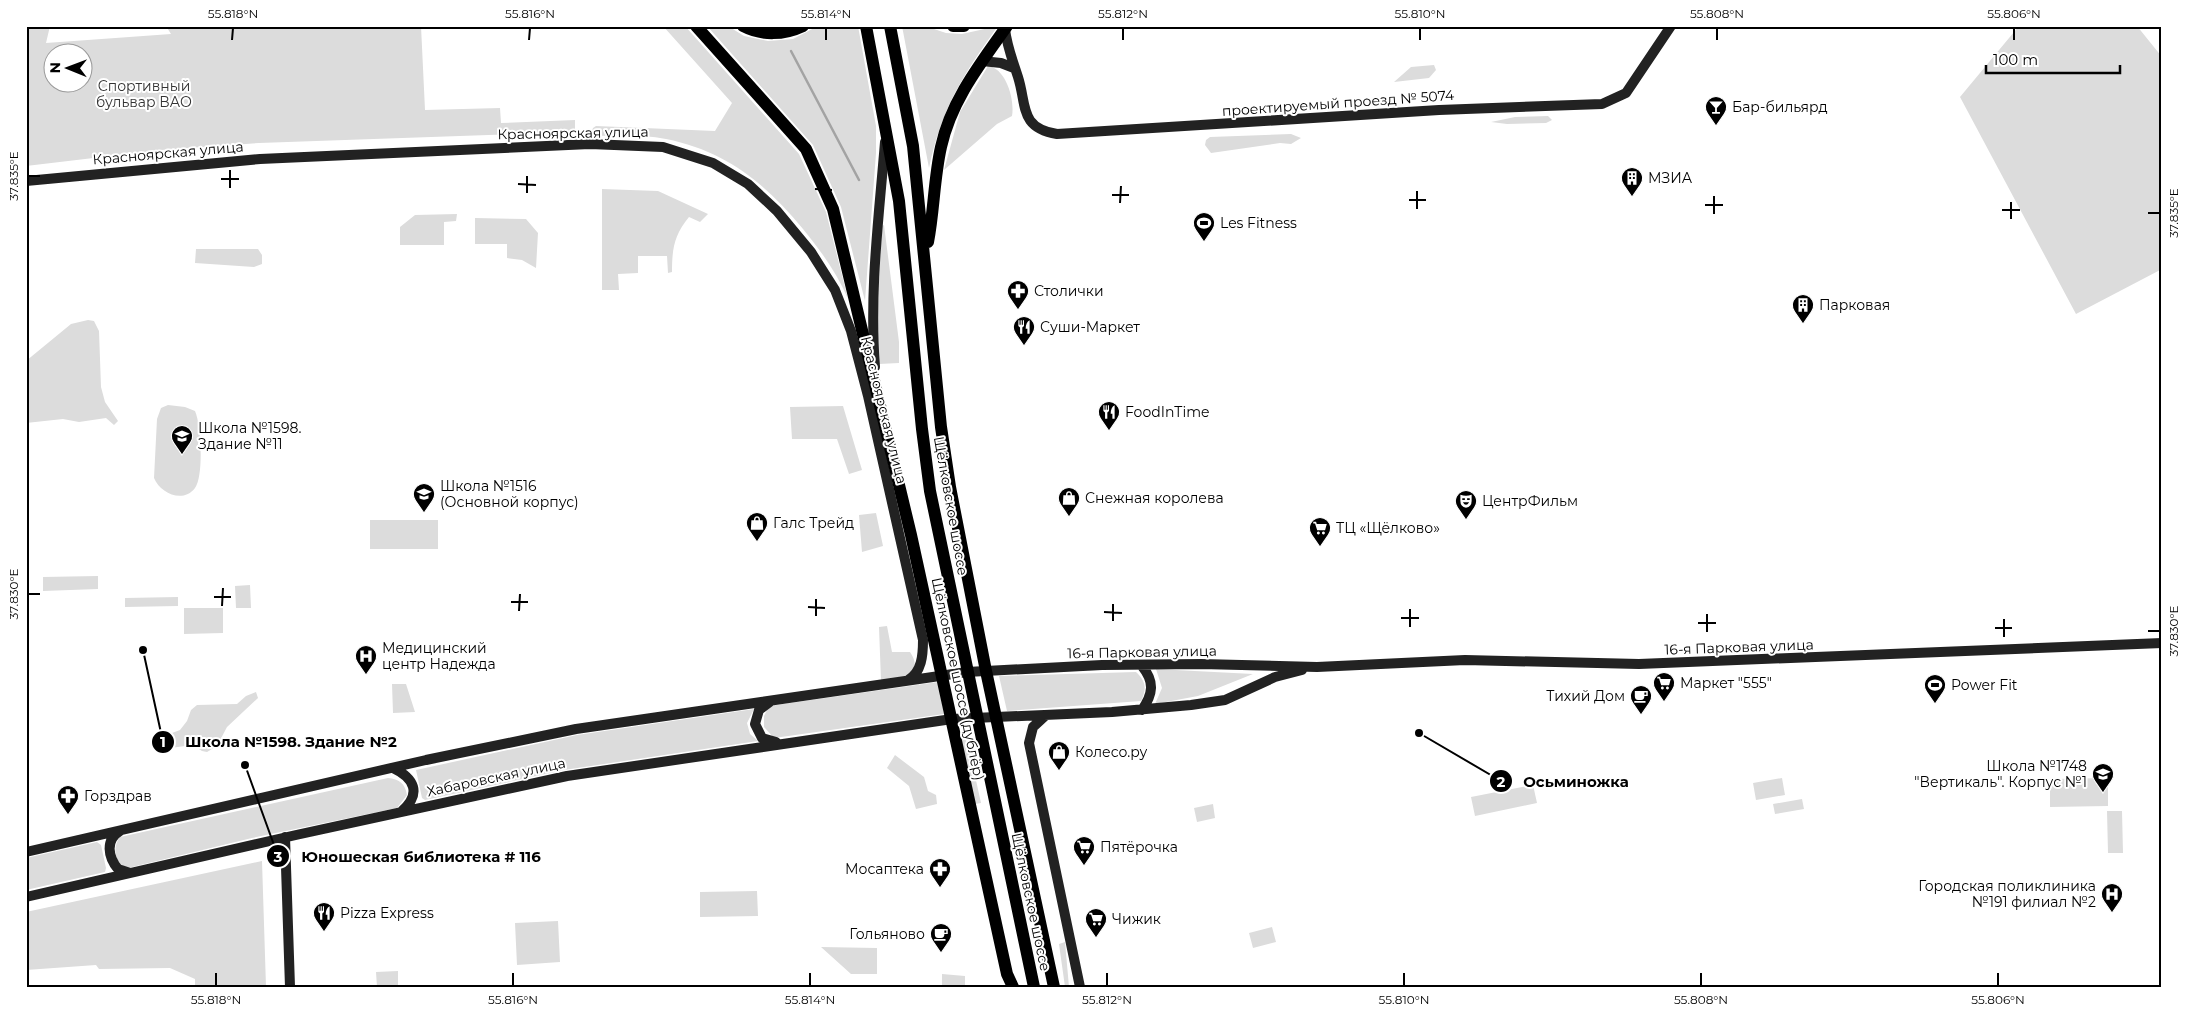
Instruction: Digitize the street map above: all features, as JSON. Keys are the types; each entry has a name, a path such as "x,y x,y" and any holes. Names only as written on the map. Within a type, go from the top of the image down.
{"main road":[{"name":"Щёлковское шоссе (дублёр)","path":"696,26 806,149 822,180 833,209 943,675 1010,982"},
{"path":"743,26 769,33 791,31 803,26"},
{"name":"Щёлковское шоссе","path":"866,26 899,201 908,275 925,460 976,717 1034,987"},
{"name":"Щёлковское шоссе","path":"890,26 914,146 945,457 986,671 1054,987"},
{"path":"953,26 964,26"},
{"name":"проектируемый проезд № 5074","path":"1006,28 1026,115 1033,125 1048,133 1057,134 1455,109 1602,104 1617,99 1631,87 1671,26"},
{"path":"925,256 932,218 937,169 948,124 962,92 1006,28"},
{"path":"982,62 1001,63 1014,68"},
{"path":"877,390 872,313 886,126"},
{"name":"Красноярская улица","path":"26,181 260,158 480,148 644,144 696,156 733,173 763,197 800,238 824,270 835,290 848,324 868,396 923,640 919,669 916,675 907,680"},
{"name":"16-я Парковая улица","path":"967,672 1201,664 1317,667 1480,660 1646,664 2162,643"},
{"path":"1142,666 1149,674 1152,687 1150,698 1142,710"},
{"name":"16-я Парковая улица","path":"976,717 1142,710 1225,700 1275,677 1317,667"},
{"path":"26,852 393,768 576,729 967,672"},
{"path":"774,699 759,710 755,724 762,738 781,743"},
{"path":"1047,715 1033,727 1029,743 1080,987"},
{"name":"Хабаровская улица","path":"26,897 402,811 567,776 781,743 976,717"},
{"path":"393,768 404,774 411,781 414,791 411,803 402,811"},
{"path":"121,830 110,841 111,858 118,870 131,873"},
{"path":"285,838 290,987"},
{"path":"1074,960 1075,987"}],"green space":[{"name":"Спортивный бульвар ВАО","path":"26,26 50,26 46,42 42,42 42,92 92,92 92,42 60,42 171,34 166,26 421,26 425,110 500,108 501,123 575,120 575,132 259,143 161,150 26,166"},
{"path":"663,26 685,26 799,154 826,212 848,299 839,280 803,229 774,197 743,171 688,144 657,137 590,136 593,128 596,126 715,131 732,103"},
{"path":"707,26 728,26 744,36 768,41 793,39 818,26 858,26 876,126 876,153 865,301 841,207 813,145"},
{"path":"902,26 925,26 946,33 962,34 998,26 974,60 955,92 940,127 929,168"},
{"path":"2019,26 2137,26 2162,57 2162,269 2076,314 1960,97"},
{"path":"1434,65 1436,70 1429,78 1394,82 1411,67"},
{"path":"988,66 1000,72 1008,86 1013,109 1012,116 997,124 944,170 960,112"},
{"path":"1548,116 1552,120 1546,123 1507,124 1491,122 1515,117"},
{"path":"1291,134 1301,138 1291,144 1280,143 1211,153 1205,145 1206,140 1210,137"},
{"path":"602,189 658,191 708,214 700,222 689,217 680,230 675,243 672,272 668,273 667,256 638,256 638,273 618,274 619,290 602,290"},
{"path":"457,214 456,221 444,222 444,245 400,245 400,227 415,215"},
{"path":"475,218 526,219 538,233 536,268 522,260 507,258 507,244 475,244"},
{"path":"884,225 899,342 899,363 879,364 876,339 882,226"},
{"path":"196,249 258,249 262,255 262,264 254,267 195,263"},
{"path":"88,320 94,321 99,331 101,387 105,402 118,421 114,425 106,418 79,422 63,419 26,423 26,361 71,324"},
{"path":"168,405 185,407 195,411 199,427 201,462 198,482 190,493 178,496 166,492 154,478 157,419 161,408"},
{"path":"843,406 862,470 849,474 837,439 792,439 790,407"},
{"path":"876,513 883,546 862,552 859,515"},
{"path":"370,520 438,520 438,549 370,549"},
{"path":"98,576 98,589 43,591 43,577"},
{"path":"250,585 251,608 236,608 235,586"},
{"path":"178,597 178,606 125,607 125,598"},
{"path":"184,608 223,608 223,633 184,634"},
{"path":"887,626 892,652 910,652 914,660 914,666 908,674 895,679 881,681 879,627"},
{"path":"1156,669 1253,674 1198,696 1155,704 1162,688"},
{"path":"1136,672 1144,685 1141,701 1007,711 999,676"},
{"path":"938,682 944,714 774,738 764,727 764,716 769,706"},
{"path":"392,684 406,684 415,712 393,713"},
{"path":"256,692 258,698 227,727 217,746 207,752 193,745 165,747 164,736 180,730 187,721 191,710 197,705 237,704 246,696"},
{"path":"754,709 747,723 750,734 758,741 564,770 425,800 422,798 416,770 577,735"},
{"path":"959,734 964,736 968,744 981,803 975,804"},
{"path":"895,755 924,777 928,791 936,795 937,804 916,809 909,786 887,768"},
{"path":"388,778 401,782 405,787 407,795 397,808 252,838 128,868 123,866 117,859 115,850 120,837"},
{"path":"1782,778 1785,795 1756,800 1753,783"},
{"path":"2108,778 2108,806 2050,807 2050,779"},
{"path":"1533,785 1537,803 1475,816 1471,797"},
{"path":"1802,799 1804,809 1775,814 1773,804"},
{"path":"1213,804 1215,818 1197,822 1194,808"},
{"path":"2107,811 2122,811 2123,853 2108,853"},
{"path":"97,842 101,845 106,868 105,872 26,890 26,858"},
{"path":"262,861 266,987 195,987 195,979 170,968 99,969 96,965 26,970 26,912"},
{"path":"757,891 758,916 700,917 700,892"},
{"path":"558,921 560,962 517,965 515,923"},
{"path":"1272,927 1276,942 1253,948 1249,933"},
{"path":"1065,942 1069,987 1065,987 1059,944"},
{"path":"821,947 877,948 877,974 851,974"},
{"path":"398,971 398,987 377,987 376,972"},
{"path":"942,974 965,976 965,987 942,987"}],"waterway":[{"path":"791,51 859,180"}],"place":[{"name":"Бар-бильярд","path":"1716,126"},
{"name":"МЗИА","path":"1632,197"},
{"name":"Les Fitness","path":"1204,242"},
{"name":"Столички","path":"1018,310"},
{"name":"Парковая","path":"1803,324"},
{"name":"Суши-Маркет","path":"1024,346"},
{"name":"FoodInTime","path":"1109,431"},
{"name":"Школа №1598. Здание №11","path":"182,455"},
{"name":"Школа №1516 (Основной корпус)","path":"424,513"},
{"name":"Снежная королева","path":"1069,517"},
{"name":"ЦентрФильм","path":"1466,520"},
{"name":"Галс Трейд","path":"757,542"},
{"name":"ТЦ «Щёлково»","path":"1320,547"},
{"name":"Школа №1598. Здание №2","path":"143,650"},
{"name":"Медицинский центр Надежда","path":"366,675"},
{"name":"Маркет \"555\"","path":"1664,702"},
{"name":"Power Fit","path":"1935,704"},
{"name":"Тихий Дом","path":"1641,715"},
{"name":"Осьминожка","path":"1419,733"},
{"name":"Юношеская библиотека # 116","path":"245,765"},
{"name":"Колесо.ру","path":"1059,771"},
{"name":"Школа №1748 \"Вертикаль\". Корпус №1","path":"2103,793"},
{"name":"Горздрав","path":"68,815"},
{"name":"Пятёрочка","path":"1084,866"},
{"name":"Мосаптека","path":"940,888"},
{"name":"Городская поликлиника №191 филиал №2","path":"2112,913"},
{"name":"Pizza Express","path":"324,932"},
{"name":"Чижик","path":"1096,938"},
{"name":"Гольяново","path":"941,953"}]}
